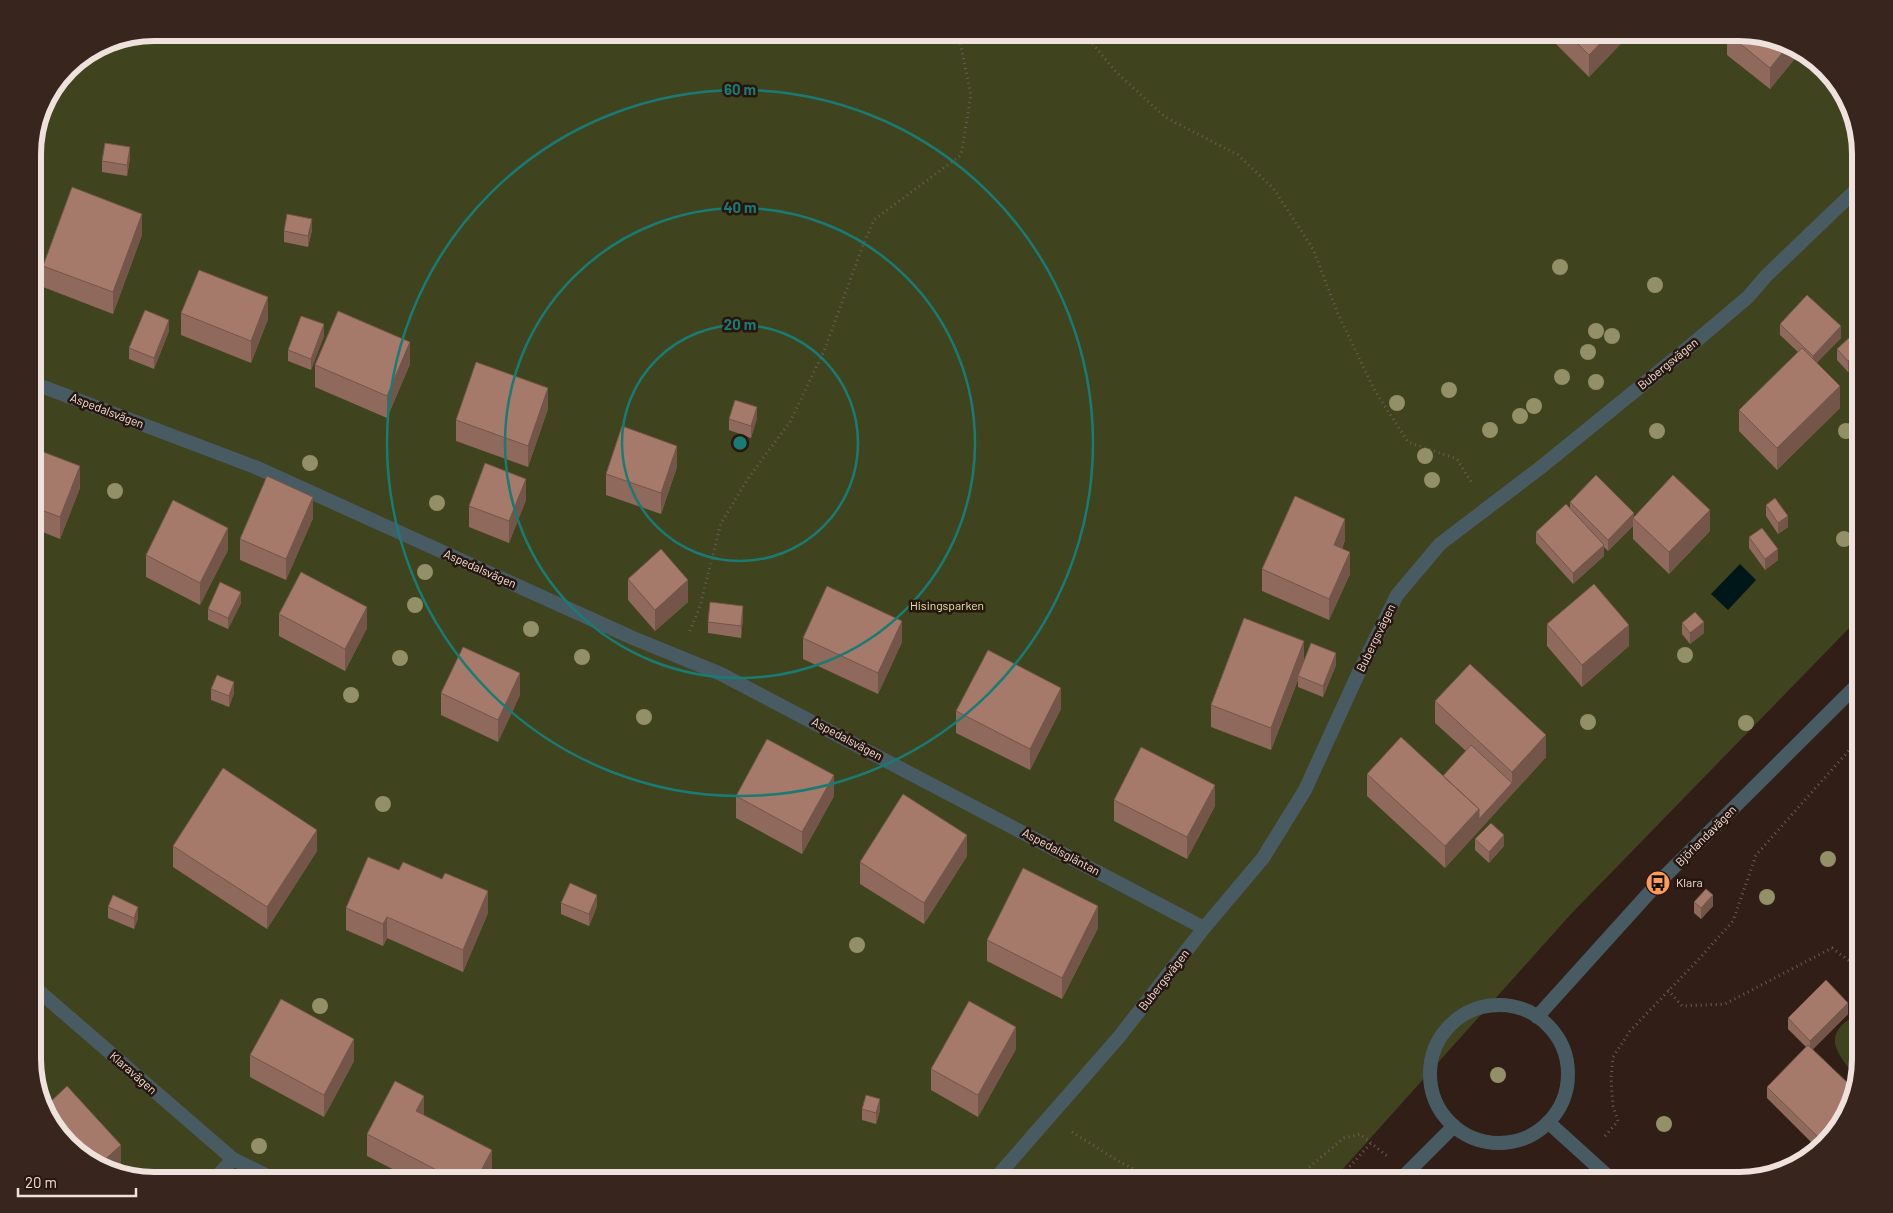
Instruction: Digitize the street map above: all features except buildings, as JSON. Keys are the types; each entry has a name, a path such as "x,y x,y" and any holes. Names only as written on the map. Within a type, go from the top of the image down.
{"street":[{"name":"Bubergsvägen","path":"1001,1172 1119,1037 1204,928 1262,858 1305,790 1366,657 1397,595 1440,544 1540,468 1689,348 1748,297 1766,276 1852,194"},
{"name":"Aspedalsvägen","path":"41,385 255,467 565,608 721,674 917,776"},
{"name":"Björlandavägen","path":"1537,1017 1658,883 1852,690"},
{"name":"Aspedalsgläntan","path":"917,776 1204,928"},
{"name":"Klaravägen","path":"41,993 233,1159 260,1172"},
{"path":"1493,1005 1521,1008 1546,1023 1564,1050 1568,1070 1562,1101 1548,1122 1534,1134 1522,1139 1499,1143 1475,1138 1454,1126 1437,1104 1430,1076 1432,1057 1439,1040 1450,1025 1474,1010 1493,1005"},
{"path":"1548,1122 1599,1172"},
{"path":"1408,1172 1454,1126"},
{"path":"221,1172 233,1159"}],"path":[{"path":"679,657 700,606 721,523 749,477 790,422 824,351 874,220 961,155 971,95 960,41"},
{"path":"1090,41 1116,72 1165,117 1238,155 1273,188 1313,248 1338,314 1362,365 1375,391 1408,442 1456,459 1470,478 1484,510"},
{"path":"1618,1122 1613,1106 1611,1079 1613,1057 1630,1031 1733,921 1756,855 1852,747"},
{"path":"1668,990 1682,1006 1725,1004 1832,948 1852,963"},
{"path":"1050,1117 1120,1162 1140,1172"},
{"path":"1304,1172 1344,1138 1360,1134 1372,1142 1399,1172"},
{"path":"1345,1172 1372,1142"}],"green space":[{"name":"Hisingsparken","path":"147,41 1746,41 1775,47 1802,60 1833,91 1843,111 1851,140 1852,625 1571,914 1340,1172 154,1172 125,1168 91,1153 74,1139 56,1115 45,1088 41,1066 41,147 45,125 60,91 80,69 98,56 125,45"},
{"path":"1851,1019 1851,1071 1840,1055 1835,1042 1837,1032 1843,1024"}],"shaded area":[{"path":"1740,564 1756,580 1728,610 1711,594"}],"place":[{"name":"Klara","path":"1658,883"}]}
